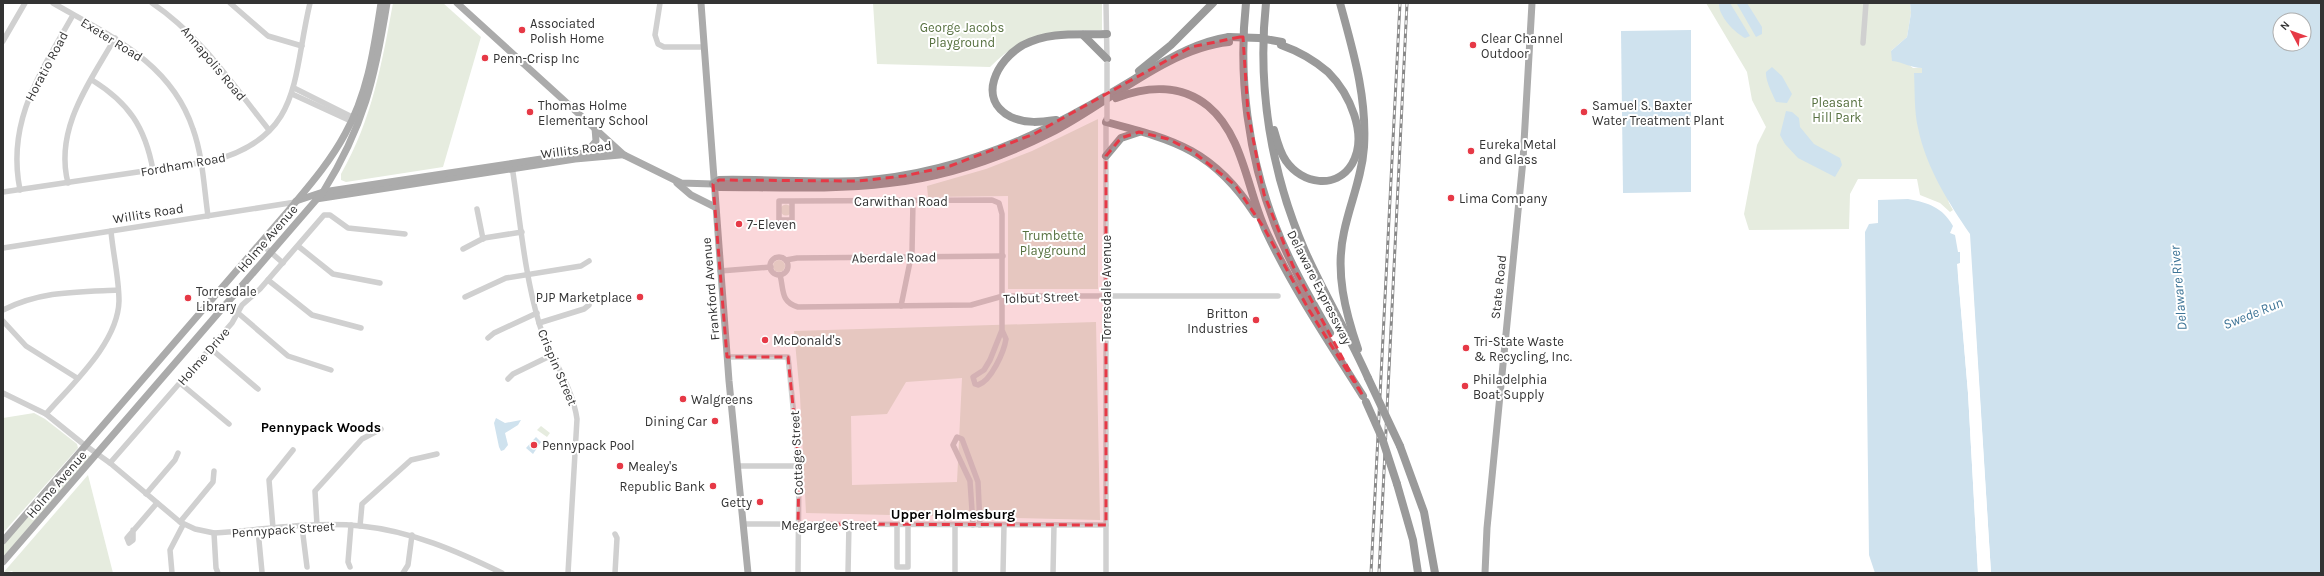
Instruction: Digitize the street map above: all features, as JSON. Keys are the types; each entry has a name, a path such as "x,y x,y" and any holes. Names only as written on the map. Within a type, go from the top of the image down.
{"highway":[{"path":"1118,87 1170,45 1213,3"},
{"name":"Delaware Expressway","path":"1246,3 1243,47 1244,77 1253,145 1264,194 1293,266 1365,399 1382,438 1413,540 1418,573"},
{"name":"Delaware Expressway","path":"1266,3 1262,44 1266,106 1277,165 1290,212 1305,251 1367,375 1400,446 1424,512 1435,573"},
{"path":"1340,3 1361,83 1365,122 1364,148 1358,186 1343,233 1340,264 1343,299 1367,375"},
{"path":"1063,119 1036,122 1012,118 1004,112 996,102 993,81 1003,62 1024,45 1058,35 1107,34"},
{"path":"1083,35 1107,62"},
{"path":"1229,40 1200,48 1181,56 1050,133 1011,150 967,166 921,178 890,183 843,187 719,187 713,184 719,180 858,181 920,173 994,151 1063,119 1191,47 1229,40 1259,38 1308,53 1321,62 1342,85 1356,111 1364,148"},
{"path":"1266,106 1285,161 1294,171 1304,178 1323,182 1343,173 1351,164 1356,153 1358,134 1351,107 1344,94 1328,73 1317,63 1303,54 1281,44"},
{"path":"1088,111 1119,97 1142,90 1166,89 1196,98 1218,115 1226,127 1235,146 1264,228"},
{"path":"1106,120 1179,144 1208,160 1234,185 1264,228 1309,310 1365,399"},
{"path":"1106,156 1121,138 1140,132"}],"main road":[{"name":"Holme Avenue","path":"3,541 296,202 333,154 353,119 370,68 381,3"},
{"name":"Holme Avenue","path":"3,562 98,454 323,192 345,154 360,123 376,69 387,3"},
{"path":"457,3 624,154 674,180 685,184 713,184"},
{"name":"Frankford Avenue","path":"701,3 713,184 727,357 748,573"},
{"name":"State Road","path":"1485,573 1487,528 1522,160 1532,3"},
{"path":"586,153 596,141 595,128"},
{"name":"Willits Road","path":"296,202 586,153 608,152 624,154"},
{"name":"Willits Road","path":"296,202 323,192 512,166 624,154"},
{"path":"674,180 691,195 715,207"},
{"path":"174,343 185,352"}],"street":[{"path":"3,41 25,3"},
{"name":"Exeter Road","path":"53,3 115,38 151,63 175,92 188,114 194,130 208,216"},
{"name":"Annapolis Road","path":"152,3 186,29 200,43 269,130"},
{"path":"230,3 268,36 302,46"},
{"name":"Fordham Road","path":"3,192 153,170 200,162 244,151 269,130 286,108 294,88 310,3"},
{"path":"660,3 655,35 658,44 664,47 704,47"},
{"name":"Torresdale Avenue","path":"1106,3 1106,573"},
{"path":"1863,43 1866,3"},
{"name":"Horatio Road","path":"20,190 16,155 22,113 34,85 73,15"},
{"path":"68,183 65,160 67,133 76,108 115,38"},
{"path":"92,80 113,94 135,119 146,141 153,170"},
{"path":"294,88 360,123"},
{"path":"292,94 353,119"},
{"name":"Crispin Street","path":"512,166 536,313 552,355 572,395 577,419 568,573"},
{"name":"Carwithan Road","path":"792,201 992,200 998,203 1002,214 1003,256"},
{"path":"901,306 912,257 913,201"},
{"name":"Willits Road","path":"3,248 296,202"},
{"path":"477,209 483,239"},
{"name":"Holme Drive","path":"110,464 210,348 238,313 242,304 268,280 327,214 348,228 405,234"},
{"path":"46,414 97,354 111,332 118,312 118,290 111,231"},
{"path":"463,249 483,239 522,232"},
{"path":"260,243 283,263"},
{"path":"298,246 333,274 380,283"},
{"path":"1002,330 1006,339 1000,358 983,383 978,386 975,384 973,377 984,370 990,360 1002,330 1003,256"},
{"name":"Aberdale Road","path":"786,260 797,258 1003,256"},
{"path":"778,257 786,260 787,269 780,274 774,272 771,266 772,261 778,257"},
{"path":"465,297 501,280 581,266 589,261"},
{"path":"720,271 771,266"},
{"name":"Tolbut Street","path":"780,274 784,298 792,305 798,307 971,305 1003,296 1278,296"},
{"path":"268,280 312,315 360,328"},
{"path":"3,310 25,300 46,294 118,290"},
{"path":"539,323 584,309 589,305"},
{"path":"238,313 288,356 331,370"},
{"path":"488,338 494,333 536,313"},
{"path":"3,321 26,346 77,378"},
{"path":"210,348 258,389"},
{"path":"508,379 513,374 552,355"},
{"name":"Cottage Street","path":"727,357 788,357 799,466 798,573"},
{"path":"180,383 228,424"},
{"name":"Pennypack Street","path":"3,393 46,414 98,454 182,524 214,533 317,525 360,526 412,535 445,547 502,573"},
{"path":"317,525 315,491 362,439 381,429"},
{"path":"973,525 970,481 953,445 957,438 962,439 978,482 980,525"},
{"path":"274,528 269,480 293,450"},
{"path":"146,494 175,460 178,453"},
{"path":"360,526 362,504 411,460 437,454"},
{"path":"738,466 799,466"},
{"path":"172,573 170,550 182,524 213,482 214,471"},
{"path":"134,530 157,503"},
{"name":"Megargee Street","path":"744,524 1106,525"},
{"path":"848,573 849,524"},
{"path":"897,525 897,567 908,567 908,524"},
{"path":"350,567 348,562 351,525"},
{"path":"955,525 955,573"},
{"path":"1003,573 1004,525"},
{"path":"1053,573 1054,525"},
{"path":"302,527 307,567"},
{"path":"258,530 262,572"},
{"path":"214,533 216,568 218,573"},
{"path":"615,534 617,538 615,573"},
{"path":"403,573 408,565 412,535"}],"highlighted area":[{"path":"1243,37 1248,113 1264,194 1293,266 1363,396 1309,310 1264,228 1235,185 1192,151 1168,139 1139,132 1121,138 1106,156 1106,525 798,524 799,466 788,357 727,357 713,184 719,180 858,181 904,176 950,166 1034,134 1191,47"}],"green space":[{"path":"393,3 443,3 481,37 443,167 346,182 341,180 341,174 352,154 368,112 380,69"},
{"name":"George Jacobs Playground","path":"873,3 1102,3 1102,30 1055,32 1042,35 1016,46 990,67 877,64"},
{"name":"Pleasant Hill Park","path":"1706,3 1910,3 1911,13 1907,37 1891,51 1913,68 1922,68 1922,73 1914,73 1949,203 1953,210 1950,212 1940,203 1920,195 1917,179 1858,179 1850,194 1849,229 1749,230 1744,214 1757,145 1766,127 1752,100 1747,72"},
{"name":"Trumbette Playground","path":"1098,119 1098,289 1008,289 1008,196 928,197 927,186 986,169 1032,151"},
{"path":"786,204 790,206 792,210 790,214 786,216 782,214 780,210 782,206"},
{"path":"779,260 783,262 785,266 783,270 779,272 775,270 773,266 775,262"},
{"path":"1096,322 1100,520 806,513 800,396 794,331","holes":["962,378 957,482 852,485 851,416 887,414 906,382"]},
{"path":"34,413 45,419 77,444 78,448 3,533 3,418"},
{"path":"541,426 550,433 547,437 537,430"},
{"path":"83,452 91,457 3,558 3,544"},
{"path":"88,475 113,573 14,573 12,571 3,573"}],"water":[{"path":"1719,3 1730,3 1750,36 1745,38 1728,24 1721,13"},
{"path":"1747,3 1762,27 1762,34 1756,37 1737,4"},
{"path":"1910,3 2321,3 2321,573 1991,573 1970,234 1939,184 1926,157 1918,128 1915,101 1914,73 1922,73 1922,68 1892,61 1891,51 1907,37 1911,13"},
{"path":"1691,30 1691,192 1623,193 1621,31"},
{"path":"1772,67 1782,76 1792,94 1787,103 1776,102 1766,75 1766,72"},
{"path":"1786,111 1792,112 1799,118 1800,127 1814,144 1840,158 1842,165 1835,177 1798,158 1785,144 1780,135"},
{"path":"1908,199 1929,204 1944,214 1953,226 1950,233 1955,235 1958,252 1960,252 1960,263 1957,264 1968,393 1978,573 1875,573 1869,555 1865,232 1869,224 1878,223 1878,200"},
{"path":"496,418 505,423 521,420 518,425 505,433 508,445 501,451 494,423"},
{"name":"Pennypack Pool","path":"536,437 541,442 533,454 526,448"}],"pier":[{"path":"1958,274 1960,274 1970,393 1980,573 1978,573 1968,393"},
{"path":"1970,274 1972,274 1991,573 1989,573"}],"railway":[{"path":"1371,573 1400,3"},
{"path":"1379,573 1407,3"}],"place":[{"name":"Associated Polish Home","path":"522,30"},
{"name":"Clear Channel Outdoor","path":"1473,45"},
{"name":"Penn-Crisp Inc","path":"485,58"},
{"name":"Thomas Holme Elementary School","path":"530,112"},
{"name":"Samuel S. Baxter Water Treatment Plant","path":"1584,112"},
{"name":"Eureka Metal and Glass","path":"1471,151"},
{"name":"Lima Company","path":"1451,198"},
{"name":"7-Eleven","path":"739,224"},
{"name":"PJP Marketplace","path":"640,297"},
{"name":"Torresdale Library","path":"188,298"},
{"name":"Britton Industries","path":"1256,320"},
{"name":"McDonald's","path":"765,340"},
{"name":"Tri-State Waste & Recycling, Inc.","path":"1466,348"},
{"name":"Philadelphia Boat Supply","path":"1465,386"},
{"name":"Walgreens","path":"683,399"},
{"name":"Dining Car","path":"715,421"},
{"name":"Pennypack Pool","path":"534,445"},
{"name":"Mealey's","path":"620,466"},
{"name":"Republic Bank","path":"713,486"},
{"name":"Getty","path":"760,502"}],"district":[{"name":"Pennypack Woods","path":"321,427"},
{"name":"Upper Holmesburg","path":"953,514"}],"water label":[{"name":"Delaware River","path":"2178,288"},
{"name":"Swede Run","path":"2253,313"}]}
